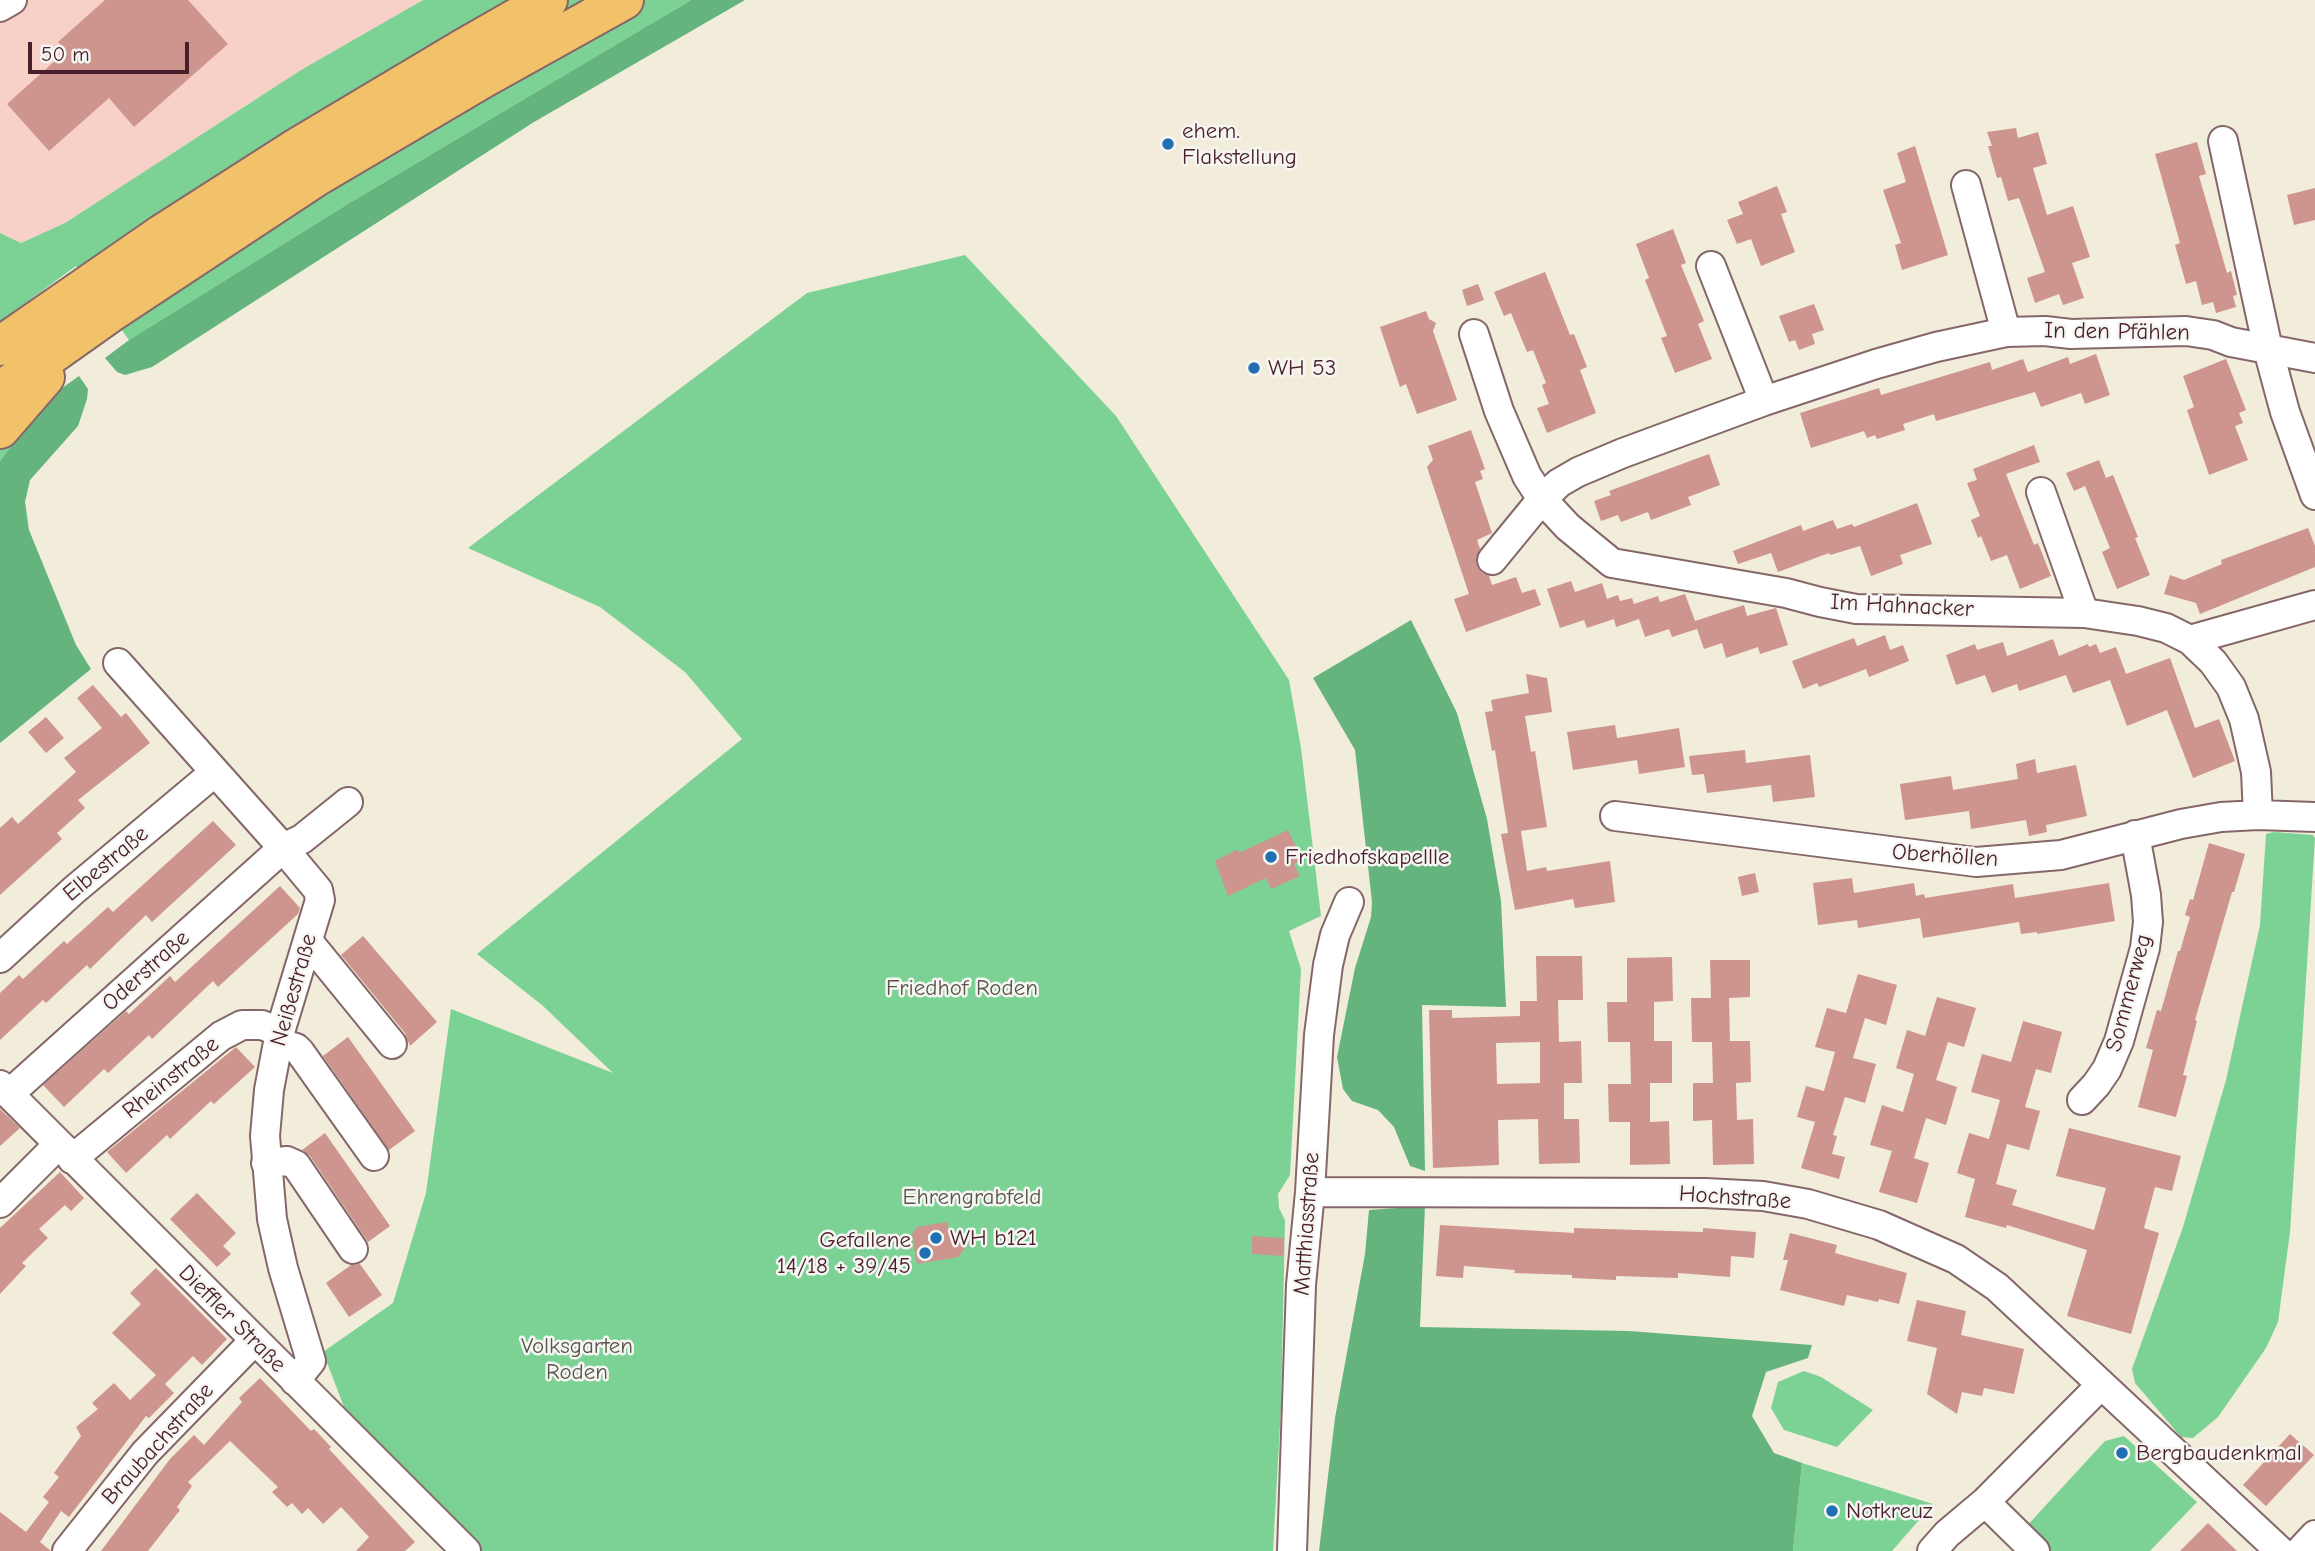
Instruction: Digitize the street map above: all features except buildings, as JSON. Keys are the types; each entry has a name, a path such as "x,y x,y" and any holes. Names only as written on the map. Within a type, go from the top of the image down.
{"highway":[{"path":"104,305 298,147 548,0"},
{"path":"0,391 25,355 104,305 187,261 316,177 624,0"},
{"path":"0,429 25,355"}],"street":[{"path":"0,7 12,0"},
{"path":"2223,141 2268,349 2285,412 2315,495"},
{"path":"1966,185 2006,332"},
{"path":"1712,266 1764,401"},
{"name":"In den Pfählen","path":"1492,560 1542,499 1569,478 1623,453 1764,401 1936,347 2006,332 2045,331 2071,334 2186,331 2315,358"},
{"path":"1474,334 1499,411 1527,476 1542,499"},
{"path":"2041,492 2084,613"},
{"name":"Im Hahnacker","path":"1542,499 1603,558 1612,563 1639,569 1786,593 1856,608 2084,613 2166,628 2190,639 2213,662 2231,687 2244,719 2256,772 2258,815"},
{"path":"2190,639 2315,605"},
{"name":"Neißestraße","path":"118,663 318,890 320,900 279,1038 265,1136 272,1219 283,1268 311,1361 295,1381"},
{"name":"Elbestraße","path":"0,958 74,890 215,772"},
{"name":"Oderstraße","path":"3,1089 283,848 302,839 348,802"},
{"name":"Oberhöllen","path":"1615,816 1976,862 2061,855 2135,835 2221,817 2315,817"},
{"name":"Sommerweg","path":"2082,1100 2108,1069 2119,1041 2145,948 2146,895 2135,835"},
{"name":"Matthiasstraße","path":"1292,1551 1301,1285 1310,1192 1319,1035 1335,935 1349,902"},
{"path":"308,941 392,1044"},
{"name":"Rheinstraße","path":"0,1203 221,1036 242,1024 262,1025 300,1052 374,1156"},
{"name":"Dieffler Straße","path":"3,1089 295,1381 450,1545"},
{"path":"266,1163 287,1161 296,1165 352,1249"},
{"name":"Hochstraße","path":"1310,1192 1704,1193 1763,1196 1808,1204 1879,1225 1956,1259 1997,1287 2280,1551"},
{"name":"Braubachstraße","path":"67,1551 145,1453 254,1341"},
{"path":"1932,1551 1985,1502 2101,1385"},
{"path":"1985,1502 2035,1551"},
{"path":"2300,1551 2315,1535"}],"shaded area":[{"path":"0,0 423,0 301,70 65,223 21,243 0,233"}],"green space":[{"path":"423,0 691,0 351,202 129,340 76,266 5,318 16,334 37,411 0,461 0,233 21,243 65,223 301,70"},
{"path":"691,0 745,0 534,122 152,367 125,375 117,372 105,358 129,340 351,202"},
{"name":"Friedhof Roden","path":"965,255 1116,416 1289,680 1301,748 1321,916 1289,931 1301,969 1290,1175 1278,1194 1279,1208 1285,1220 1281,1407 1273,1551 480,1551 349,1420 323,1352 393,1303 426,1193 451,1009 613,1073 542,1005 477,954 742,739 685,672 600,607 468,548 807,293"},
{"path":"79,376 88,389 78,426 30,480 25,502 29,530 76,645 91,669 0,743 0,461 37,411"},
{"path":"1411,620 1457,713 1487,819 1501,901 1506,1007 1422,1005 1425,1171 1410,1166 1394,1127 1378,1110 1352,1101 1343,1089 1337,1057 1355,968 1371,917 1372,902 1355,750 1313,678"},
{"path":"2274,832 2313,835 2315,838 2290,1232 2278,1322 2266,1348 2218,1417 2193,1438 2181,1437 2135,1383 2132,1369 2183,1227 2226,1080 2260,925 2266,834"},
{"path":"1425,1206 1420,1327 1629,1331 1812,1345 1808,1358 1766,1372 1752,1416 1774,1453 1802,1463 1793,1551 1319,1551 1335,1418 1365,1254 1369,1210"},
{"path":"1804,1371 1821,1377 1873,1410 1837,1447 1784,1430 1771,1408 1778,1382"},
{"path":"2124,1436 2197,1502 2150,1551 2045,1551 2023,1530 2105,1441"},
{"path":"1802,1463 1933,1504 1892,1551 1793,1551"}],"place":[{"name":"ehem. Flakstellung","path":"1168,144"},
{"name":"WH 53","path":"1254,368"},
{"name":"Friedhofskapellle","path":"1271,857"},
{"name":"WH b121","path":"936,1238"},
{"name":"Gefallene 14/18 + 39/45","path":"925,1253"},
{"name":"Bergbaudenkmal","path":"2122,1453"},
{"name":"Notkreuz","path":"1832,1511"}],"park label":[{"name":"Ehrengrabfeld","path":"972,1197"},
{"name":"Volksgarten Roden","path":"577,1359"}]}
